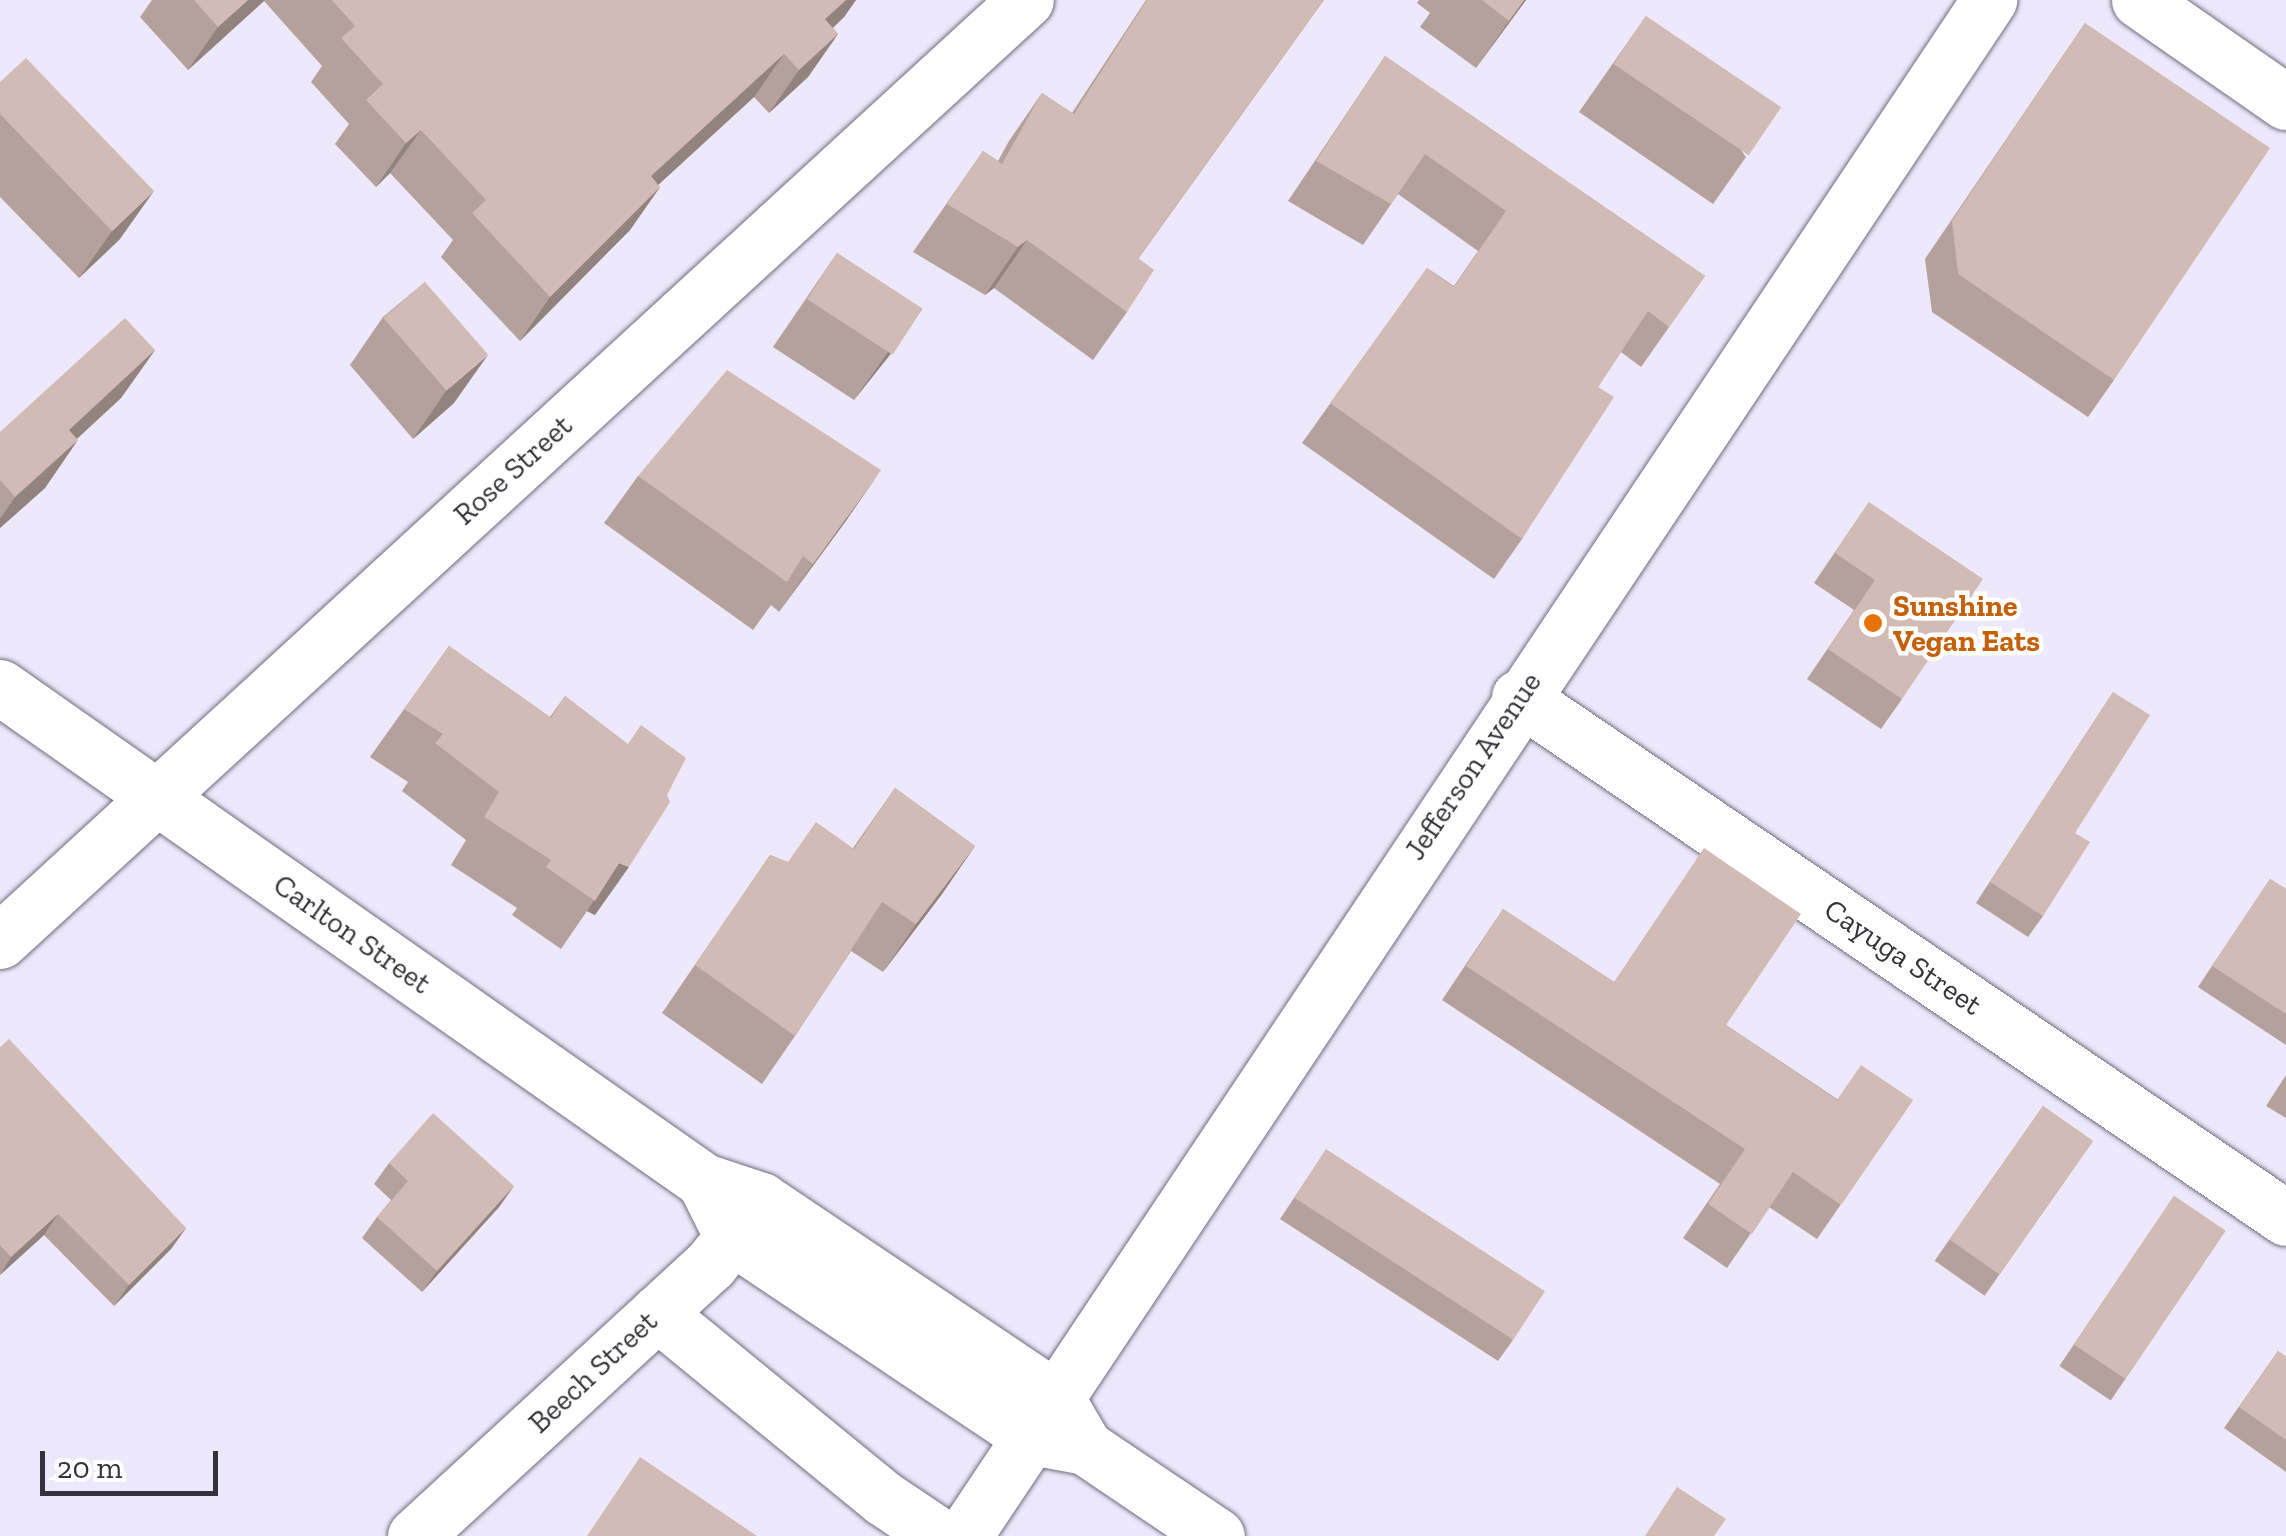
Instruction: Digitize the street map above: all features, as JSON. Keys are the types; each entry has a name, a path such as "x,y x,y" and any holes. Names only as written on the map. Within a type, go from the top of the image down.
{"street":[{"name":"Rose Street","path":"0,941 1026,0"},
{"name":"Jefferson Avenue","path":"964,1536 1520,697 1989,0"},
{"path":"2138,0 2286,102"},
{"name":"Carlton Street","path":"0,687 704,1181 747,1218 1217,1536"},
{"name":"Cayuga Street","path":"1520,697 2286,1218"},
{"name":"Beech Street","path":"415,1536 657,1313 747,1218"},
{"path":"657,1313 883,1498 940,1536"}],"building":[{"path":"194,0 248,0 218,27"},
{"path":"332,0 846,0 825,19 838,34 799,70 784,54 651,176 660,187 550,297 472,213 486,200 421,130 406,143 366,100 383,84 341,38 355,26"},
{"path":"1147,0 1324,0 1138,258 1154,270 1127,312 1027,240 1018,247 947,204 983,151 1002,164 1042,93 1074,114"},
{"path":"1482,0 1524,0 1509,21"},
{"path":"1646,16 1781,107 1749,155 1614,64"},
{"path":"2085,23 2270,148 2114,380 1958,274 1952,221"},
{"path":"1385,56 1705,276 1669,327 1648,311 1598,387 1614,397 1522,539 1330,403 1427,268 1454,287 1506,211 1425,154 1391,204 1316,161"},
{"path":"26,58 154,191 112,231 0,114 0,82"},
{"path":"837,253 923,309 893,355 807,299"},
{"path":"425,282 488,354 446,391 383,318"},
{"path":"125,318 155,350 69,430 78,440 15,497 0,480 0,432"},
{"path":"727,370 881,470 813,564 803,556 787,582 638,476"},
{"path":"1869,502 1983,579 1902,699 1828,649 1875,580 1835,553"},
{"path":"449,646 551,718 565,696 628,744 641,725 686,758 667,795 670,802 629,867 619,863 595,901 546,867 551,860 484,817 499,792 435,743 443,734 404,709"},
{"path":"2113,692 2150,715 2075,833 2090,842 2043,916 1990,882"},
{"path":"895,788 975,846 916,924 882,902 795,1036 695,965 770,855 788,862 816,822 854,849"},
{"path":"1704,848 1801,914 1726,1025 1837,1100 1861,1065 1913,1100 1841,1205 1793,1172 1752,1234 1708,1204 1745,1149 1466,966 1503,909 1614,982"},
{"path":"2270,879 2286,889 2286,1014 2212,966"},
{"path":"9,1039 186,1228 129,1285 58,1214 11,1257 0,1245 0,1047"},
{"path":"2043,1106 2093,1141 1999,1275 1950,1240"},
{"path":"433,1113 514,1186 437,1271 377,1217 408,1181 389,1163"},
{"path":"1326,1149 1545,1291 1513,1340 1294,1198"},
{"path":"2174,1196 2225,1231 2125,1379 2074,1344"},
{"path":"2278,1351 2286,1357 2286,1440 2239,1407"},
{"path":"640,1457 757,1536 587,1536"},
{"path":"1677,1487 1726,1519 1714,1536 1645,1536"}],"place":[{"name":"Sunshine Vegan Eats","path":"1873,623"}]}
